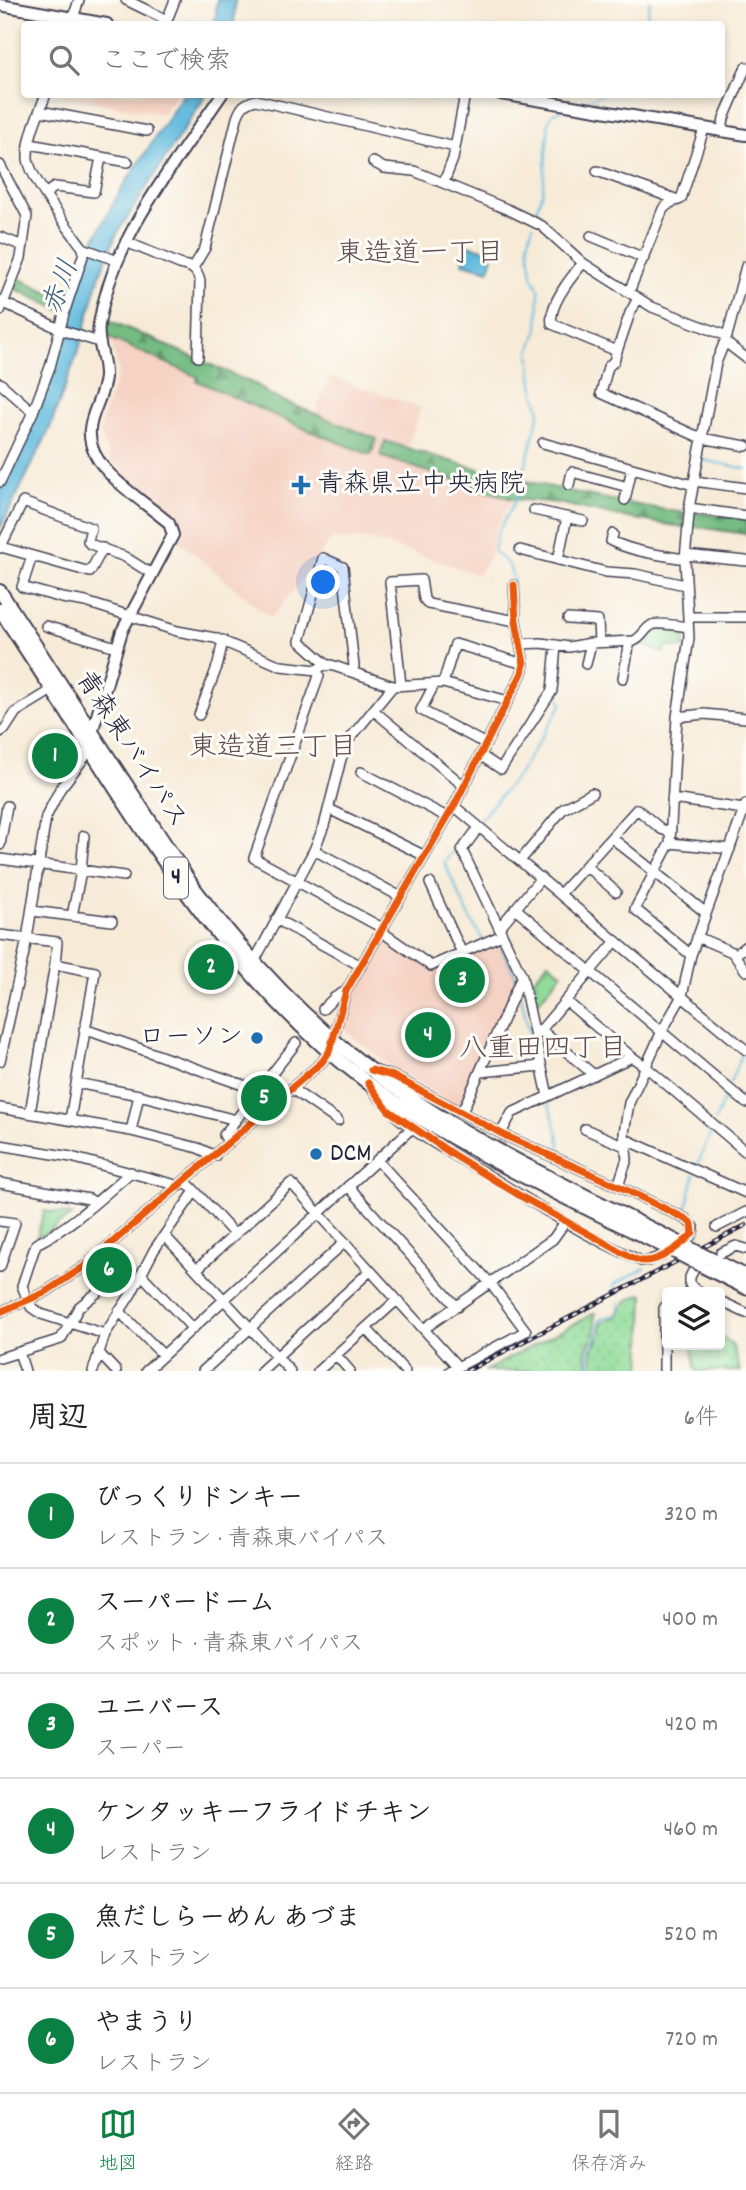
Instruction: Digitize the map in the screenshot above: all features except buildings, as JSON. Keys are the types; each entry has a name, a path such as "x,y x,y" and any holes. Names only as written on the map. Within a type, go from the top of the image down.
{"highway":[{"name":"青森東バイパス","path":"0,591 192,885 226,931 369,1076"},
{"name":"青森東バイパス","path":"0,610 158,852 220,938 285,1011 328,1052 495,1149 706,1262 746,1287"},
{"name":"青森東バイパス","path":"706,1262 746,1276"}],"main road":[{"path":"0,5 72,21"},
{"path":"88,746 116,648 130,616 172,540 173,530 169,523 104,467 95,455 91,443 90,422 105,379 99,342 99,321 113,259 219,98"},
{"path":"523,98 746,135"}],"street":[{"path":"72,21 79,0"},
{"path":"126,0 167,20 175,0"},
{"path":"722,131 724,118 746,67"},
{"path":"45,98 30,144 30,167 85,248 113,259"},
{"path":"242,98 246,102"},
{"path":"444,182 453,159 464,98"},
{"path":"193,268 205,248 237,118 246,102 256,100 455,147"},
{"path":"40,111 147,131"},
{"path":"629,292 663,209 670,203 681,200 704,129"},
{"path":"30,144 128,162"},
{"path":"46,193 55,187 94,192 101,158"},
{"path":"373,162 384,168 414,171 444,182 542,226 583,262 638,298 652,307 726,339 746,358"},
{"path":"0,165 27,216 23,246 4,288 2,307 99,342"},
{"path":"597,171 678,200"},
{"path":"591,236 644,258"},
{"path":"0,237 23,246"},
{"path":"126,242 193,268 197,272 200,281 198,356"},
{"path":"0,482 33,412 50,368 85,248"},
{"path":"583,262 564,286 551,318 552,324 617,351"},
{"path":"691,955 635,909 670,843 677,717 686,667 688,622 685,557 689,508 716,363 743,293 746,266"},
{"path":"638,298 630,313 614,361 608,367 601,393 701,438 746,446"},
{"path":"0,383 33,412"},
{"path":"543,443 694,483 746,488"},
{"path":"625,500 632,468"},
{"path":"569,485 572,472 628,486"},
{"path":"103,548 90,572 0,547 23,502 91,528 88,541 90,544 103,548 125,557 152,574"},
{"path":"689,508 746,516"},
{"path":"534,510 583,521"},
{"path":"558,560 567,517"},
{"path":"613,534 611,541 622,546 685,557 746,561"},
{"path":"520,550 607,572 635,574 685,585"},
{"path":"32,556 22,587 86,602 177,631 223,640 281,666 317,670 327,665 341,666 352,672 397,685 439,684 508,701"},
{"path":"327,665 300,641 323,558 342,567 354,666 352,672"},
{"path":"254,962 314,850 329,809 348,741 397,685 390,582 421,580 424,599 428,604 516,621"},
{"path":"0,1312 28,1301 64,1281 106,1250 322,1062 333,1039 346,991 454,806 522,673 524,664 516,621 514,585"},
{"path":"520,644 541,643 569,647 630,641 640,638 651,625 746,617"},
{"path":"568,619 598,621 595,643 586,664"},
{"path":"46,626 116,648"},
{"path":"198,715 218,664 223,640"},
{"path":"623,678 630,641"},
{"path":"486,744 421,710 439,684 455,644 524,664"},
{"path":"480,755 501,769 552,691 556,645"},
{"path":"317,670 319,676 254,858 383,930 431,966 462,953 500,931 515,908 541,878"},
{"path":"0,732 16,712 52,690"},
{"path":"373,710 464,786"},
{"path":"677,717 704,715 746,718"},
{"path":"0,1061 4,1025 27,939 46,817 60,789 84,758 88,746"},
{"path":"361,772 447,817"},
{"path":"520,861 563,809 592,793"},
{"path":"618,1186 627,1159 625,1117 629,1103 662,1031 682,996 691,955 745,806 672,799"},
{"path":"0,845 7,806"},
{"path":"454,806 746,1050"},
{"path":"329,809 425,856"},
{"path":"560,894 638,809 661,829 670,832"},
{"path":"479,827 462,850 522,976 538,1034 541,1066 548,1096"},
{"path":"72,916 81,871 84,836"},
{"path":"612,838 706,913"},
{"path":"670,843 730,849"},
{"path":"314,850 401,897"},
{"path":"0,859 124,876"},
{"path":"586,866 616,891"},
{"path":"430,883 462,953"},
{"path":"515,908 746,1103"},
{"path":"32,911 112,921"},
{"path":"276,919 360,966"},
{"path":"0,935 57,942 30,1112"},
{"path":"697,937 732,952 745,969"},
{"path":"538,1034 617,941"},
{"path":"735,955 746,946"},
{"path":"55,964 95,972 70,1120"},
{"path":"462,1112 522,976"},
{"path":"323,1009 346,991"},
{"path":"566,1001 746,1152"},
{"path":"84,1029 260,1091"},
{"path":"538,1034 594,1075"},
{"path":"229,1143 224,1135 296,1043"},
{"path":"503,1136 512,1114 632,1057"},
{"path":"481,1072 541,1066"},
{"path":"369,1076 393,1076 503,1136 618,1186 692,1224 693,1233 677,1247 648,1261 641,1261 565,1222 412,1128 385,1108 369,1076"},
{"path":"76,1083 139,1095 236,1120"},
{"path":"292,1089 338,1121"},
{"path":"131,1131 139,1095"},
{"path":"0,1108 131,1131 198,1147 215,1156"},
{"path":"146,1371 412,1128"},
{"path":"585,1129 626,1143 746,1193"},
{"path":"0,1145 71,1157 183,1184 195,1191 234,1235"},
{"path":"197,1269 291,1183 425,1328 454,1369 526,1331 491,1284 377,1160"},
{"path":"105,1334 41,1314 30,1307 22,1286 36,1244 95,1203 131,1172"},
{"path":"0,1183 89,1199 95,1203"},
{"path":"348,1186 457,1307"},
{"path":"93,1371 105,1334 154,1251 195,1191"},
{"path":"718,1227 746,1212"},
{"path":"0,1221 15,1223 0,1267"},
{"path":"425,1328 553,1239 565,1222"},
{"path":"165,1236 290,1371"},
{"path":"203,1371 345,1242"},
{"path":"691,1287 689,1280 706,1262 736,1246 746,1247"},
{"path":"0,1358 61,1339 79,1307 122,1273 106,1250"},
{"path":"261,1371 370,1271"},
{"path":"141,1274 192,1328"},
{"path":"318,1371 397,1300"},
{"path":"725,1303 746,1313"},
{"path":"119,1311 163,1355"},
{"path":"366,1328 404,1371"},
{"path":"664,1371 665,1350"},
{"path":"19,1352 25,1371"},
{"path":"98,1352 116,1371"},
{"path":"335,1355 350,1371"}],"shaded area":[{"path":"74,98 173,98 163,114"},
{"name":"青森県立中央病院","path":"110,338 198,378 198,381 371,455 377,439 315,415 330,376 421,408 407,448 385,441 380,456 512,499 495,532 493,552 478,575 364,539 332,539 276,613 269,617 180,542 182,532 178,521 111,462 101,435 101,423 119,371"},
{"path":"386,938 432,970 500,939 517,974 462,1106 457,1108 389,1065 342,1028 347,1000"}],"green space":[{"path":"18,278 64,299 60,310 13,288"},
{"path":"109,320 259,386 271,396 377,439 371,455 197,381 198,377 110,338 107,330"},
{"path":"385,441 534,483 685,513 683,527 558,503 512,499 380,456"},
{"path":"692,512 746,519 746,534 690,526"},
{"path":"656,627 686,632 684,648 666,646 664,653 640,644"},
{"path":"549,962 562,973 533,1008 529,984"},
{"path":"44,1211 72,1215 36,1240"},
{"path":"640,1294 644,1295 641,1371 594,1371 592,1351 600,1335 602,1322 618,1316 625,1302"},
{"path":"595,1313 595,1334 586,1349 588,1371 485,1371"},
{"path":"725,1339 732,1344 740,1371 696,1371 692,1350 725,1350"}],"water":[{"path":"217,0 235,0 234,21 215,21"},
{"path":"181,98 204,98 116,235 100,274 80,346 49,430 0,529 0,489 54,363 82,268 119,193"},
{"path":"468,245 494,252 489,270 463,263"}],"waterway":[{"path":"646,21 650,0"},
{"path":"580,103 592,98"},
{"path":"534,218 543,189 549,120 553,113 562,110"},
{"path":"514,581 509,565 494,552 498,532 517,498 540,411 533,384 530,352 538,328 539,289 532,275 528,243 533,225"},
{"path":"703,460 746,469"},
{"path":"478,822 518,775 562,704 559,696 554,695"},
{"path":"474,826 444,862 483,940"},
{"path":"495,943 500,945 517,979"},
{"path":"520,991 536,1064"},
{"path":"730,1083 742,1053"},
{"path":"715,1121 727,1091"},
{"path":"547,1099 558,1134 561,1155"},
{"path":"697,1166 712,1129"},
{"path":"685,1214 694,1175"},
{"path":"698,1224 700,1233"},
{"path":"615,1290 613,1285 645,1268"},
{"path":"591,1371 589,1350 596,1339 599,1322 603,1318 616,1315 620,1308 619,1301"}],"tunnel":[{"path":"488,1169 503,1140"}],"railway":[{"path":"467,1371 746,1225"}],"cycle path":[{"path":"0,1312 44,1293 85,1266 322,1062 329,1052 346,991 454,806 522,673 524,664 516,621 514,585"},
{"path":"368,1083 388,1110 452,1154 522,1197 635,1259 652,1260 665,1255 693,1233 692,1224 686,1219 506,1136 393,1076 371,1070"}],"place":[{"name":"青森県立中央病院","path":"301,485"},
{"name":"びっくりドンキー","path":"55,756"},
{"name":"スーパードーム","path":"211,967"},
{"name":"ユニバース","path":"462,980"},
{"name":"ケンタッキーフライドチキン","path":"428,1035"},
{"name":"ローソン","path":"257,1038"},
{"name":"魚だしらーめん あづま","path":"264,1098"},
{"name":"DCM","path":"316,1154"},
{"name":"やまうり","path":"109,1270"}],"district":[{"name":"東造道一丁目","path":"420,256"},
{"name":"東造道三丁目","path":"273,750"},
{"name":"八重田四丁目","path":"543,1051"}],"water label":[{"name":"赤川","path":"63,288"}]}
